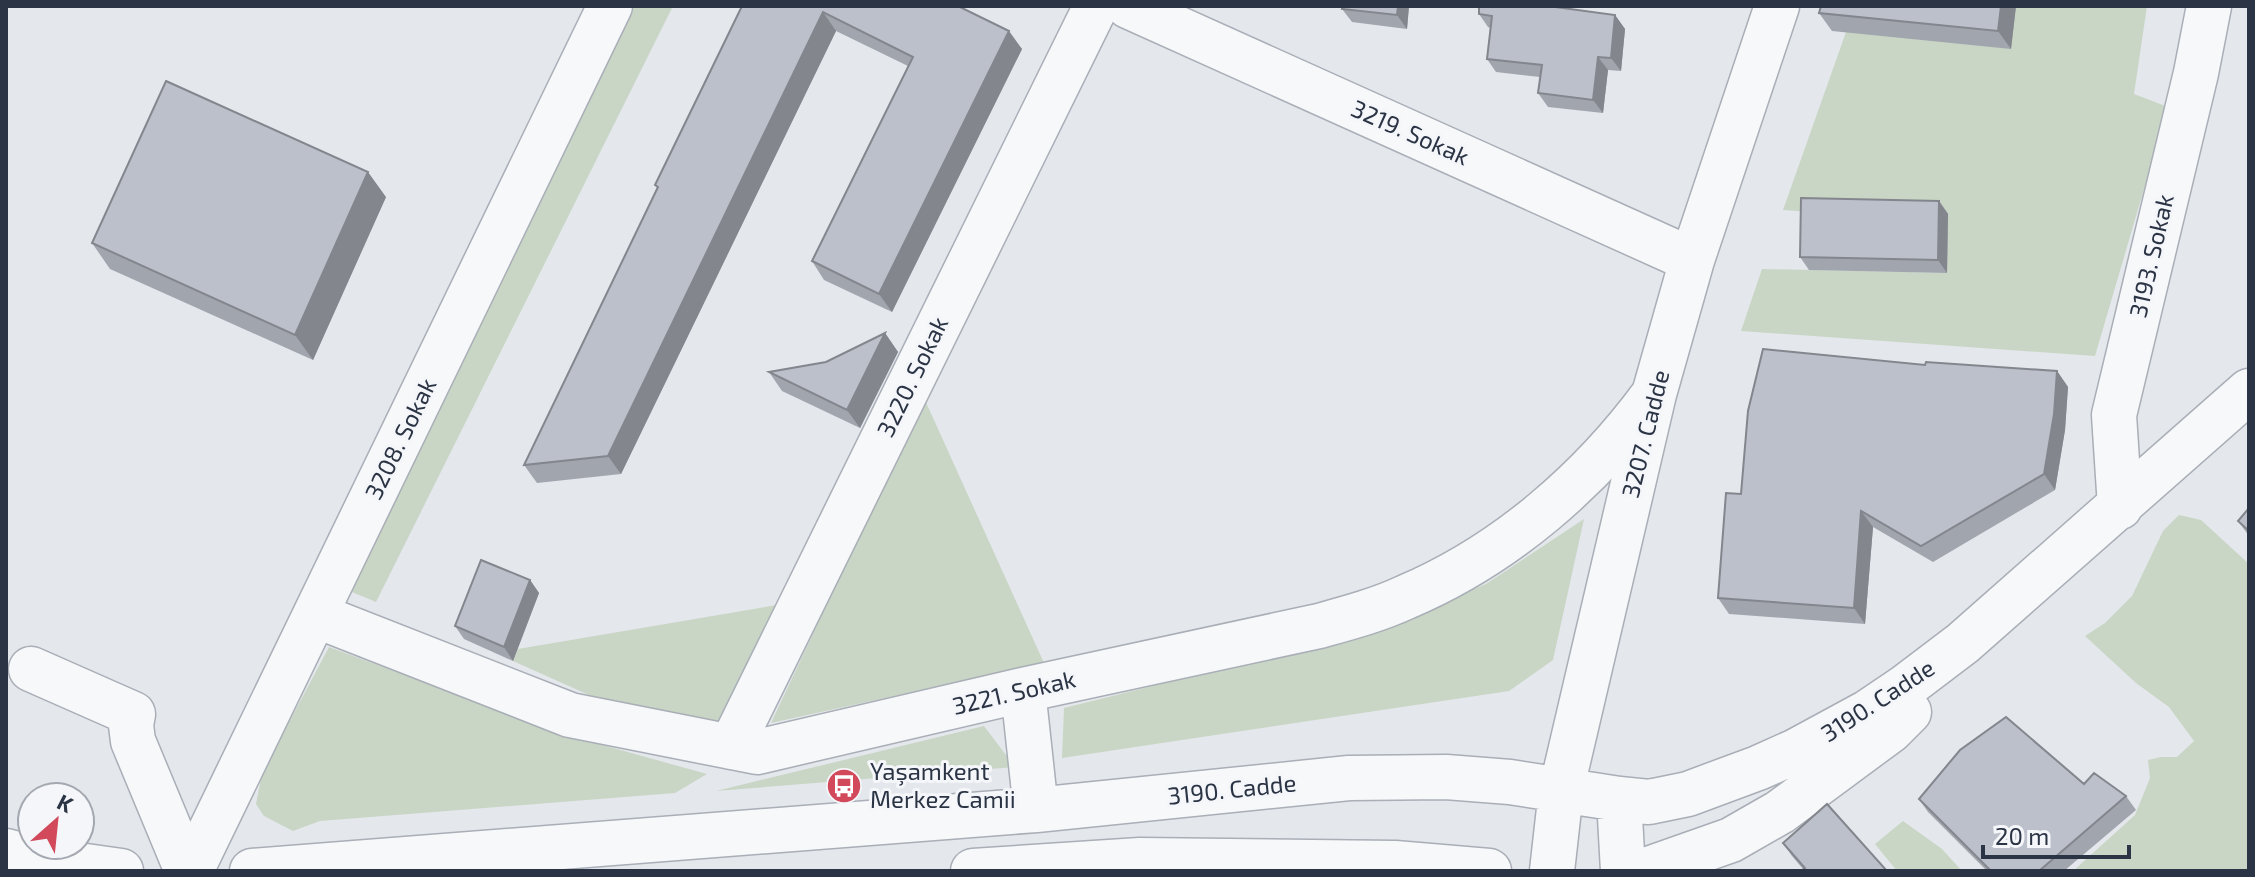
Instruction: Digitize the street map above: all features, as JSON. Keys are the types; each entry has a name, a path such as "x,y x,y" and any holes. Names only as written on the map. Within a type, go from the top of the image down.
{"street":[{"name":"3208. Sokak","path":"189,871 610,6"},
{"name":"3220. Sokak","path":"731,747 1096,6"},
{"name":"3219. Sokak","path":"1128,6 1692,260"},
{"name":"3207. Cadde","path":"1552,871 1561,791 1654,394 1692,260 1777,6"},
{"name":"3193. Sokak","path":"2120,507 2114,415 2196,73 2209,6"},
{"name":"3190. Cadde","path":"252,871 1036,810 1349,778 1446,777 1510,782 1649,802 1688,794 1758,768 1868,712 1963,643 2249,391"},
{"name":"3221. Sokak","path":"315,615 570,715 757,752 1319,626 1407,597 1499,545 1565,493 1630,427 1654,394"},
{"name":"3190. Cadde","path":"1643,871 1731,840 1780,812 1891,730 2120,507"},
{"path":"31,669 133,714 133,741 189,871"},
{"path":"1023,690 1036,810"},
{"path":"1619,799 1623,871"},
{"path":"6,851 36,859 121,871"},
{"path":"973,871 1140,860 1395,863 1489,871"},
{"path":"1140,860 1211,871"}],"green space":[{"path":"630,6 673,6 376,602 352,592"},
{"path":"2016,6 2147,6 2134,94 2168,107 2095,356 1741,331 1762,269 1947,273 1811,212 1783,210 1846,32"},
{"path":"924,398 1044,663 771,723"},
{"path":"2179,515 2201,520 2249,564 2249,871 2073,871 2135,815 2150,778 2148,760 2177,757 2194,741 2169,707 2136,683 2085,636 2105,623 2132,596 2163,531"},
{"path":"1584,519 1553,660 1509,691 1062,758 1064,708 1378,630 1486,584"},
{"path":"783,604 718,721 600,700 513,661 518,649"},
{"path":"329,647 570,736 707,774 675,793 320,821 293,831 264,816 256,804 262,773"},
{"path":"984,726 1015,767 716,791"},
{"path":"1903,821 1942,849 1962,871 1897,871 1875,844"}],"building":[{"path":"742,6 958,6 1009,31 879,294 812,261 913,57 823,12 608,456 524,465 658,187 655,185"},
{"path":"1343,6 1398,6 1397,15 1342,9"},
{"path":"1479,6 1548,6 1615,15 1611,58 1598,57 1593,100 1538,93 1542,65 1487,59 1492,16 1479,14"},
{"path":"1821,6 2001,6 1998,31 1819,13"},
{"path":"166,81 368,172 295,335 92,243"},
{"path":"1801,198 1939,201 1938,260 1800,257"},
{"path":"885,333 847,410 769,372 826,362"},
{"path":"1763,349 1925,365 1926,362 2057,371 2054,414 2044,474 1921,546 1861,511 1854,608 1718,598 1726,493 1741,494 1748,411"},
{"path":"2249,508 2249,531 2238,521"},
{"path":"481,560 530,580 504,647 455,626"},
{"path":"2006,717 2084,784 2094,773 2126,796 2039,871 1991,871 1919,799 1960,750"},
{"path":"1827,804 1887,871 1801,871 1805,868 1783,843"}],"place":[{"name":"Yaşamkent Merkez Camii","path":"844,786"}]}
